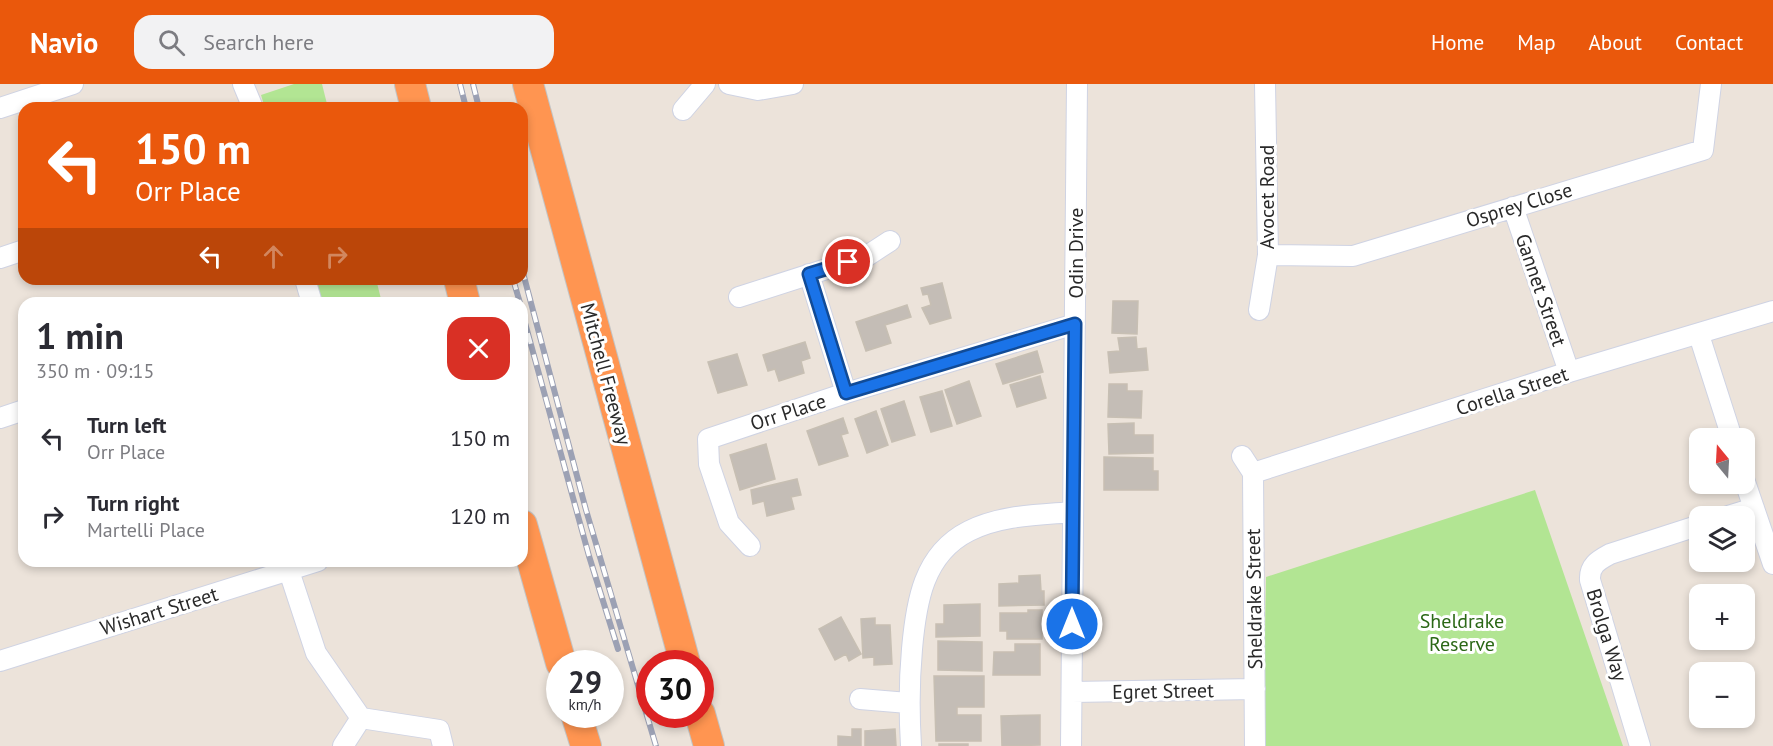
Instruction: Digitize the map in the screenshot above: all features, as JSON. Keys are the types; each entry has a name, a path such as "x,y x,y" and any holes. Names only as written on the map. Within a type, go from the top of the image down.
{"highway":[{"path":"411,84 415,102"},
{"name":"Mitchell Freeway","path":"528,84 681,650"},
{"path":"528,546 557,650"},
{"path":"580,728 586,746"},
{"path":"704,728 709,746"}],"street":[{"path":"18,102 73,84"},
{"path":"243,84 250,102"},
{"path":"683,110 705,84"},
{"path":"729,84 758,90 793,84"},
{"name":"Odin Drive","path":"1071,746 1077,84"},
{"name":"Avocet Road","path":"1259,310 1268,255 1265,84"},
{"name":"Osprey Close","path":"1268,255 1353,256 1703,150 1711,84"},
{"path":"0,108 18,102"},
{"name":"Gannet Street","path":"1513,207 1569,372"},
{"path":"739,297 867,256 890,241"},
{"path":"0,258 18,252"},
{"path":"809,274 846,393"},
{"name":"Corella Street","path":"1253,473 1569,372 1773,311"},
{"name":"Orr Place","path":"750,546 729,523 710,464 708,439 846,393 1075,324"},
{"path":"1699,334 1729,428"},
{"path":"0,418 18,412"},
{"path":"1242,456 1253,473"},
{"name":"Sheldrake Street","path":"1253,473 1255,746"},
{"path":"1755,511 1773,564"},
{"path":"910,746 908,703 918,597 940,554 957,538 987,524 1016,517 1073,512"},
{"name":"Brolga Way","path":"1640,746 1590,580 1591,569 1599,560 1611,554 1689,529"},
{"name":"Wishart Street","path":"0,661 301,567"},
{"path":"290,571 316,653 361,718 439,730 442,746"},
{"name":"Egret Street","path":"1072,692 1255,689"},
{"path":"860,699 908,703"},
{"path":"344,746 361,718"}],"green space":[{"path":"294,84 322,84 326,102 263,102 261,95"},
{"path":"315,285 378,285 380,297 318,297"},
{"name":"Sheldrake Reserve","path":"1535,490 1623,746 1263,746 1266,577"}],"building":[{"path":"942,283 951,318 930,324 922,308 931,305 928,294 923,295 921,288"},
{"path":"1113,301 1138,301 1137,334 1112,333"},
{"path":"907,305 911,317 885,325 891,343 866,351 856,322"},
{"path":"1136,337 1137,349 1146,348 1148,370 1110,373 1108,352 1120,351 1118,338"},
{"path":"805,342 810,358 801,361 804,373 779,381 775,369 768,371 763,355"},
{"path":"1037,351 1043,372 1003,384 996,364"},
{"path":"737,354 747,385 718,393 708,362"},
{"path":"1040,376 1046,398 1017,407 1010,385"},
{"path":"969,381 981,416 957,424 945,390"},
{"path":"1109,384 1127,384 1127,391 1142,391 1141,418 1108,417"},
{"path":"942,391 952,426 931,432 920,397"},
{"path":"904,401 915,435 892,442 881,409"},
{"path":"876,411 888,445 867,453 855,419"},
{"path":"843,418 848,433 841,435 848,456 819,465 807,431"},
{"path":"1134,423 1134,435 1153,435 1153,453 1109,454 1108,424"},
{"path":"766,444 775,479 740,490 730,455"},
{"path":"1104,457 1153,458 1153,471 1158,471 1158,490 1104,490"},
{"path":"797,479 801,495 791,497 794,509 767,516 764,501 753,504 751,490"},
{"path":"1040,575 1041,591 1044,591 1044,605 999,606 999,584 1019,583 1019,576"},
{"path":"980,604 980,636 936,637 936,624 944,624 944,605"},
{"path":"1028,610 1042,610 1042,639 1007,639 1007,631 1000,631 1000,613 1028,613"},
{"path":"841,617 861,654 849,661 846,654 835,660 819,629"},
{"path":"875,618 875,625 890,625 892,664 874,665 874,657 863,658 861,619"},
{"path":"938,641 982,642 982,671 938,670"},
{"path":"1015,644 1040,644 1040,675 993,675 994,652 1015,652"},
{"path":"934,676 984,676 984,707 957,707 957,715 981,715 981,741 936,741"},
{"path":"1040,715 1040,745 1002,746 1001,716"},
{"path":"852,729 861,729 861,746 838,746 838,736 852,737"},
{"path":"895,729 896,746 865,746 865,731"},
{"path":"939,744 968,744 968,746 939,746"}],"railway":[{"path":"460,84 464,102"},
{"path":"473,84 478,102"},
{"path":"515,285 518,297"},
{"path":"526,285 586,510 656,746"},
{"path":"528,334 589,556 618,649"}],"route":[{"path":"848,262 809,274 846,393 1075,324 1072,624"}]}
